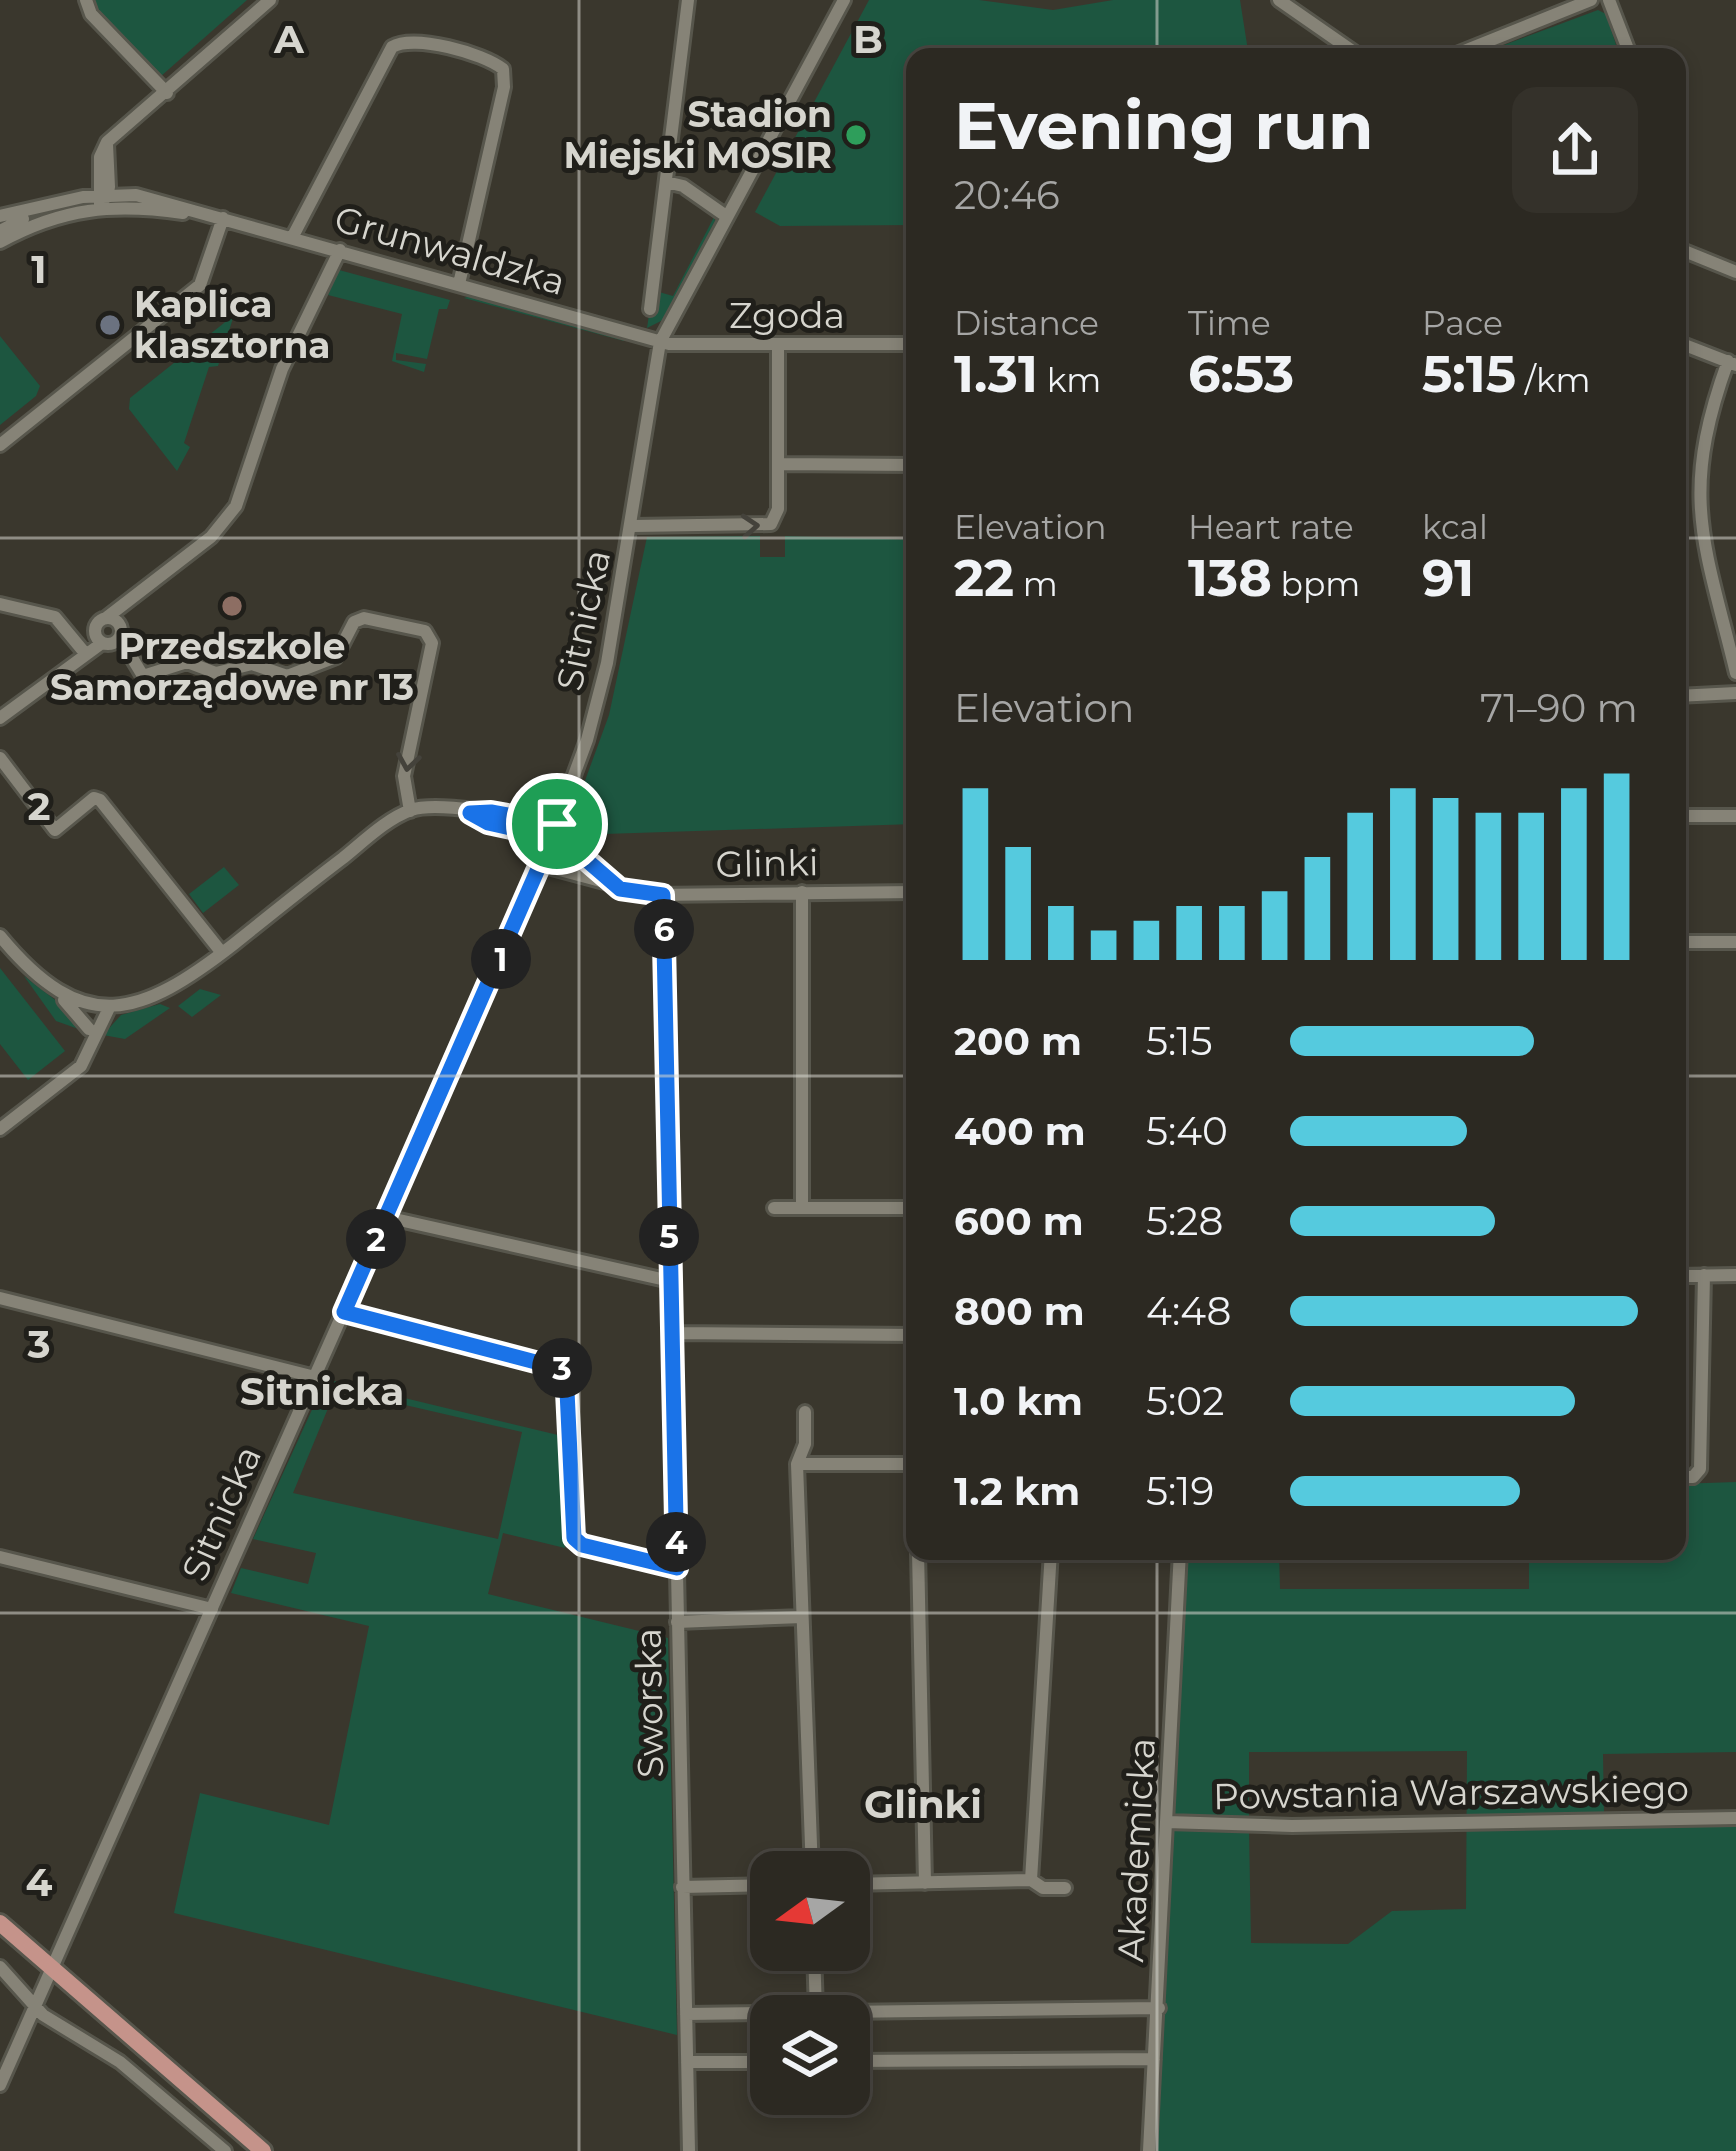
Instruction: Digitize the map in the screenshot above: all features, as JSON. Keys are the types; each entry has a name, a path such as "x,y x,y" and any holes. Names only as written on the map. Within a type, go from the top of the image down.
{"main road":[{"path":"0,1923 262,2151"}],"street":[{"path":"86,0 91,14 166,93"},
{"path":"101,198 100,157 107,142 270,0"},
{"path":"650,309 688,0"},
{"name":"Sitnicka","path":"0,2085 541,865 597,702 633,526 660,342 844,0"},
{"path":"1279,0 1348,48"},
{"path":"1471,48 1591,0"},
{"path":"1609,0 1628,48"},
{"path":"292,236 392,46 407,41 485,59 503,69 504,87 459,284"},
{"path":"101,198 109,175 107,142"},
{"path":"109,175 136,195"},
{"path":"665,182 683,186 726,216"},
{"path":"0,216 136,195 223,218"},
{"path":"1,237 101,198 223,218"},
{"path":"1,237 40,210"},
{"path":"0,446 200,286 223,218"},
{"name":"Grunwaldzka","path":"223,218 660,342"},
{"path":"0,718 99,639 134,599 211,537 236,506 282,369 340,250"},
{"path":"1686,252 1736,272"},
{"name":"Zgoda","path":"660,342 906,344"},
{"path":"633,526 771,524 778,509 778,345"},
{"path":"1686,345 1732,363 1707,417 1696,501 1736,673"},
{"path":"778,464 906,465"},
{"path":"0,604 55,617 84,652"},
{"path":"112,621 143,676 187,662 219,674 252,664 293,674 336,657 355,622 364,618 425,632 432,643 404,776 410,811"},
{"path":"99,639 119,638"},
{"path":"1686,696 1736,693"},
{"path":"0,758 55,830 94,798 100,800 222,952"},
{"path":"50,988 93,1005 110,1006 167,993 410,811 470,813 554,831 620,889"},
{"path":"1686,816 1736,816"},
{"name":"Glinki","path":"541,865 620,889 663,895 906,892"},
{"path":"802,892 802,1208"},
{"name":"Sworska","path":"663,895 689,2151"},
{"path":"0,936 76,1010 89,1029"},
{"path":"1686,943 1736,942"},
{"path":"89,1051 93,1005"},
{"path":"0,1129 80,1066 110,1006"},
{"path":"773,1208 906,1208"},
{"path":"386,1217 670,1281"},
{"path":"1686,1477 1700,1469 1704,1275"},
{"path":"1686,1276 1736,1275"},
{"path":"0,1298 315,1377"},
{"path":"344,1312 566,1370 574,1538 582,1545 677,1568"},
{"path":"673,1334 906,1335"},
{"path":"805,1412 805,1444 797,1464 811,1851"},
{"path":"797,1464 906,1464"},
{"path":"0,1557 212,1609"},
{"path":"918,1560 926,1883"},
{"path":"1031,1880 1050,1560"},
{"name":"Akademicka","path":"1149,2151 1180,1560"},
{"path":"677,1622 802,1617"},
{"name":"Powstania Warszawskiego","path":"1167,1822 1292,1826 1736,1818"},
{"path":"870,1884 1031,1880 1043,1888 1065,1888"},
{"path":"682,1887 750,1885"},
{"path":"0,1967 36,2009 120,2062 225,2151"},
{"path":"870,2011 1159,2008"},
{"path":"686,2014 750,2013"},
{"path":"870,2061 1154,2059"},
{"path":"688,2062 750,2062"}],"green space":[{"path":"92,0 247,0 160,77 94,9"},
{"name":"Stadion Miejski MOSIR","path":"869,0 979,0 1053,10 1113,0 1240,0 1248,48 906,48 906,225 780,226 755,212"},
{"path":"1598,10 1606,14 1617,48 1496,48"},
{"path":"669,217 659,292 673,296 714,217 715,221 665,319 647,328 663,223"},
{"path":"339,270 450,300 447,309 439,309 427,359 396,353 396,360 426,364 424,372 392,361 402,314 328,295"},
{"path":"476,294 625,339 464,298"},
{"path":"234,315 218,366 209,367 184,443 190,447 177,471 129,409 130,398"},
{"path":"0,336 40,386 36,396 0,425"},
{"path":"760,536 760,557 785,557 785,536 906,540 906,824 574,835 571,819 609,715 647,537"},
{"path":"224,867 239,885 203,913 189,894"},
{"path":"0,968 65,1051 28,1080 0,1044"},
{"path":"24,976 71,1012 84,1031 56,1021"},
{"path":"200,989 221,995 192,1017 178,1006"},
{"path":"160,1004 170,1008 125,1039 103,1035 121,1015"},
{"path":"326,1379 562,1436 565,1548 503,1533 488,1594 668,1638 677,2035 174,1913 200,1793 329,1825 369,1626 231,1593 241,1568 308,1584 316,1553 253,1539","holes":["336,1389 522,1432 498,1539 293,1493"]},
{"path":"1736,1482 1736,1752 1603,1754 1604,1814 1736,1812 1736,2151 1155,2151 1172,1828 1249,1829 1251,1943 1348,1944 1392,1911 1466,1909 1467,1751 1249,1752 1249,1821 1173,1821 1186,1560 1279,1560 1280,1589 1529,1589 1529,1560 1686,1560 1686,1484"}],"place":[{"name":"Stadion Miejski MOSIR","path":"856,135"},
{"name":"Kaplica klasztorna","path":"110,325"},
{"name":"Przedszkole Samorządowe nr 13","path":"232,606"}],"district":[{"name":"Sitnicka","path":"322,1391"},
{"name":"Glinki","path":"923,1804"}],"route":[{"path":"491,812 557,824 554,832 620,889 663,895 677,1568 582,1545 574,1538 566,1370 344,1312 552,837 488,823 470,813 491,812"}]}
